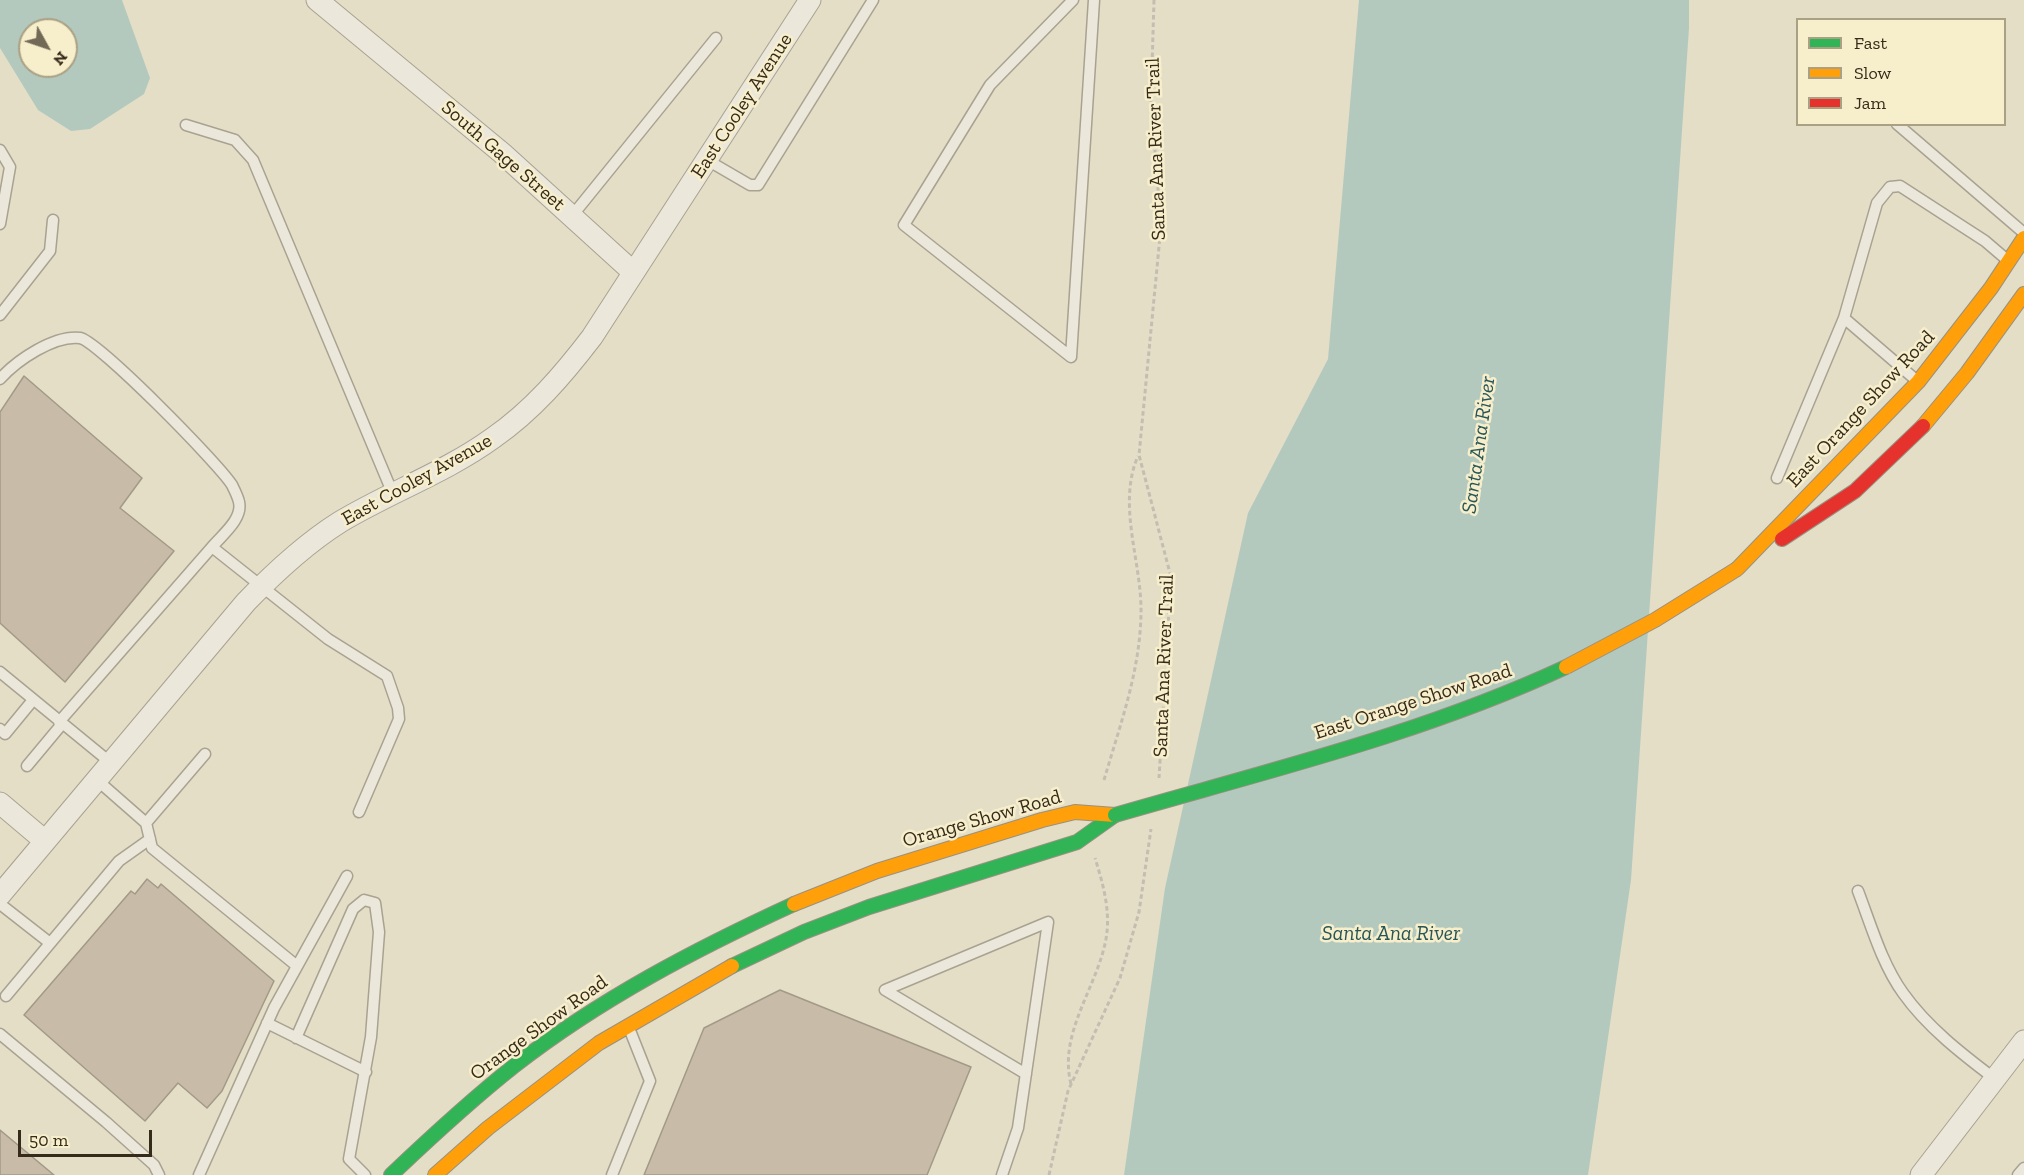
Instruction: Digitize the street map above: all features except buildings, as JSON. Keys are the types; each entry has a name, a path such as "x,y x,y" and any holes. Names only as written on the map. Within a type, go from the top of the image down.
{"main road":[{"name":"East Orange Show Road","path":"1737,569 1918,382 1953,339 2024,238"},
{"name":"East Orange Show Road","path":"1115,815 1415,726 1511,692 1617,643 1737,569 1855,492 1944,400 2024,294"},
{"name":"Orange Show Road","path":"435,1175 539,1087 628,1025 828,906 920,856 1071,813 1115,815"},
{"name":"Orange Show Road","path":"391,1175 464,1107 519,1062 579,1019 705,944 828,906 869,907 1077,842 1115,815"}],"street":[{"name":"South Gage Street","path":"317,0 502,153 633,272"},
{"name":"East Cooley Avenue","path":"0,895 262,586 300,550 338,523 458,461 494,438 526,411 564,373 592,337 810,0"},
{"path":"0,803 45,841"},
{"path":"1921,1175 2024,1041"}],"lane":[{"path":"707,160 750,185 758,184 873,0"},
{"path":"1072,0 990,85 904,225 1071,357 1094,0"},
{"path":"572,216 716,38"},
{"path":"186,125 236,140 253,160 393,494"},
{"path":"1900,126 2024,233"},
{"path":"0,150 10,167 0,224"},
{"path":"1777,478 1844,318 1878,202 1890,187 1900,186 1985,241 2009,261"},
{"path":"0,315 50,251 53,220"},
{"path":"1844,318 1918,382"},
{"path":"0,379 9,369 49,345 68,338 83,338 108,357 196,444 232,484 240,503 237,519 61,723 27,766"},
{"path":"212,547 328,639 387,676 398,708 399,719 358,812"},
{"path":"0,672 111,763"},
{"path":"0,729 5,734 33,700"},
{"path":"146,823 205,754"},
{"path":"97,780 146,823 152,848 297,966"},
{"path":"6,996 119,861 150,839"},
{"path":"199,1175 267,1023 347,876"},
{"path":"1858,891 1884,958 1903,993 1932,1025 1995,1079"},
{"path":"296,1038 352,909 364,900 375,903 380,932 366,1072 349,1159 365,1175"},
{"path":"0,904 50,944"},
{"path":"1002,1175 1018,1128 1026,1074 1048,921 885,990 1026,1074"},
{"path":"267,1023 366,1072"},
{"path":"612,1175 650,1082 628,1025"},
{"path":"0,1034 106,1122 154,1165 159,1175"},
{"path":"2018,1175 2024,1168"}],"path":[{"name":"Santa Ana River Trail","path":"1154,0 1152,102 1161,226 1139,455 1171,577 1158,782"},
{"path":"1104,780 1139,647 1141,608 1130,495 1131,472 1139,455"},
{"path":"1049,1175 1071,1084 1120,978 1138,912 1151,827"},
{"path":"1071,1084 1066,1065 1071,1038 1106,939 1107,895 1095,858"}],"water":[{"path":"0,0 122,0 150,78 144,94 90,129 71,131 38,110 18,78 78,78 78,18 18,18 18,77 0,48"},
{"name":"Santa Ana River","path":"1359,0 1689,0 1689,28 1631,880 1588,1175 1124,1175 1165,888 1248,513 1328,359"}],"traffic: fast":[{"path":"1115,815 1287,767 1400,732 1512,691 1566,667"},
{"path":"732,966 804,932 869,907 1077,842 1115,815"},
{"path":"391,1175 498,1079 580,1019 685,957 794,904"}],"traffic: slow":[{"path":"1737,569 1918,382 1991,288 2024,238"},
{"path":"1923,426 1967,373 2024,294"},
{"path":"1566,667 1655,620 1737,569"},
{"path":"794,904 877,871 1042,820 1075,812 1115,815"},
{"path":"435,1175 488,1128 599,1043 732,966"}],"traffic: jam":[{"path":"1782,539 1855,491 1923,426"}]}
